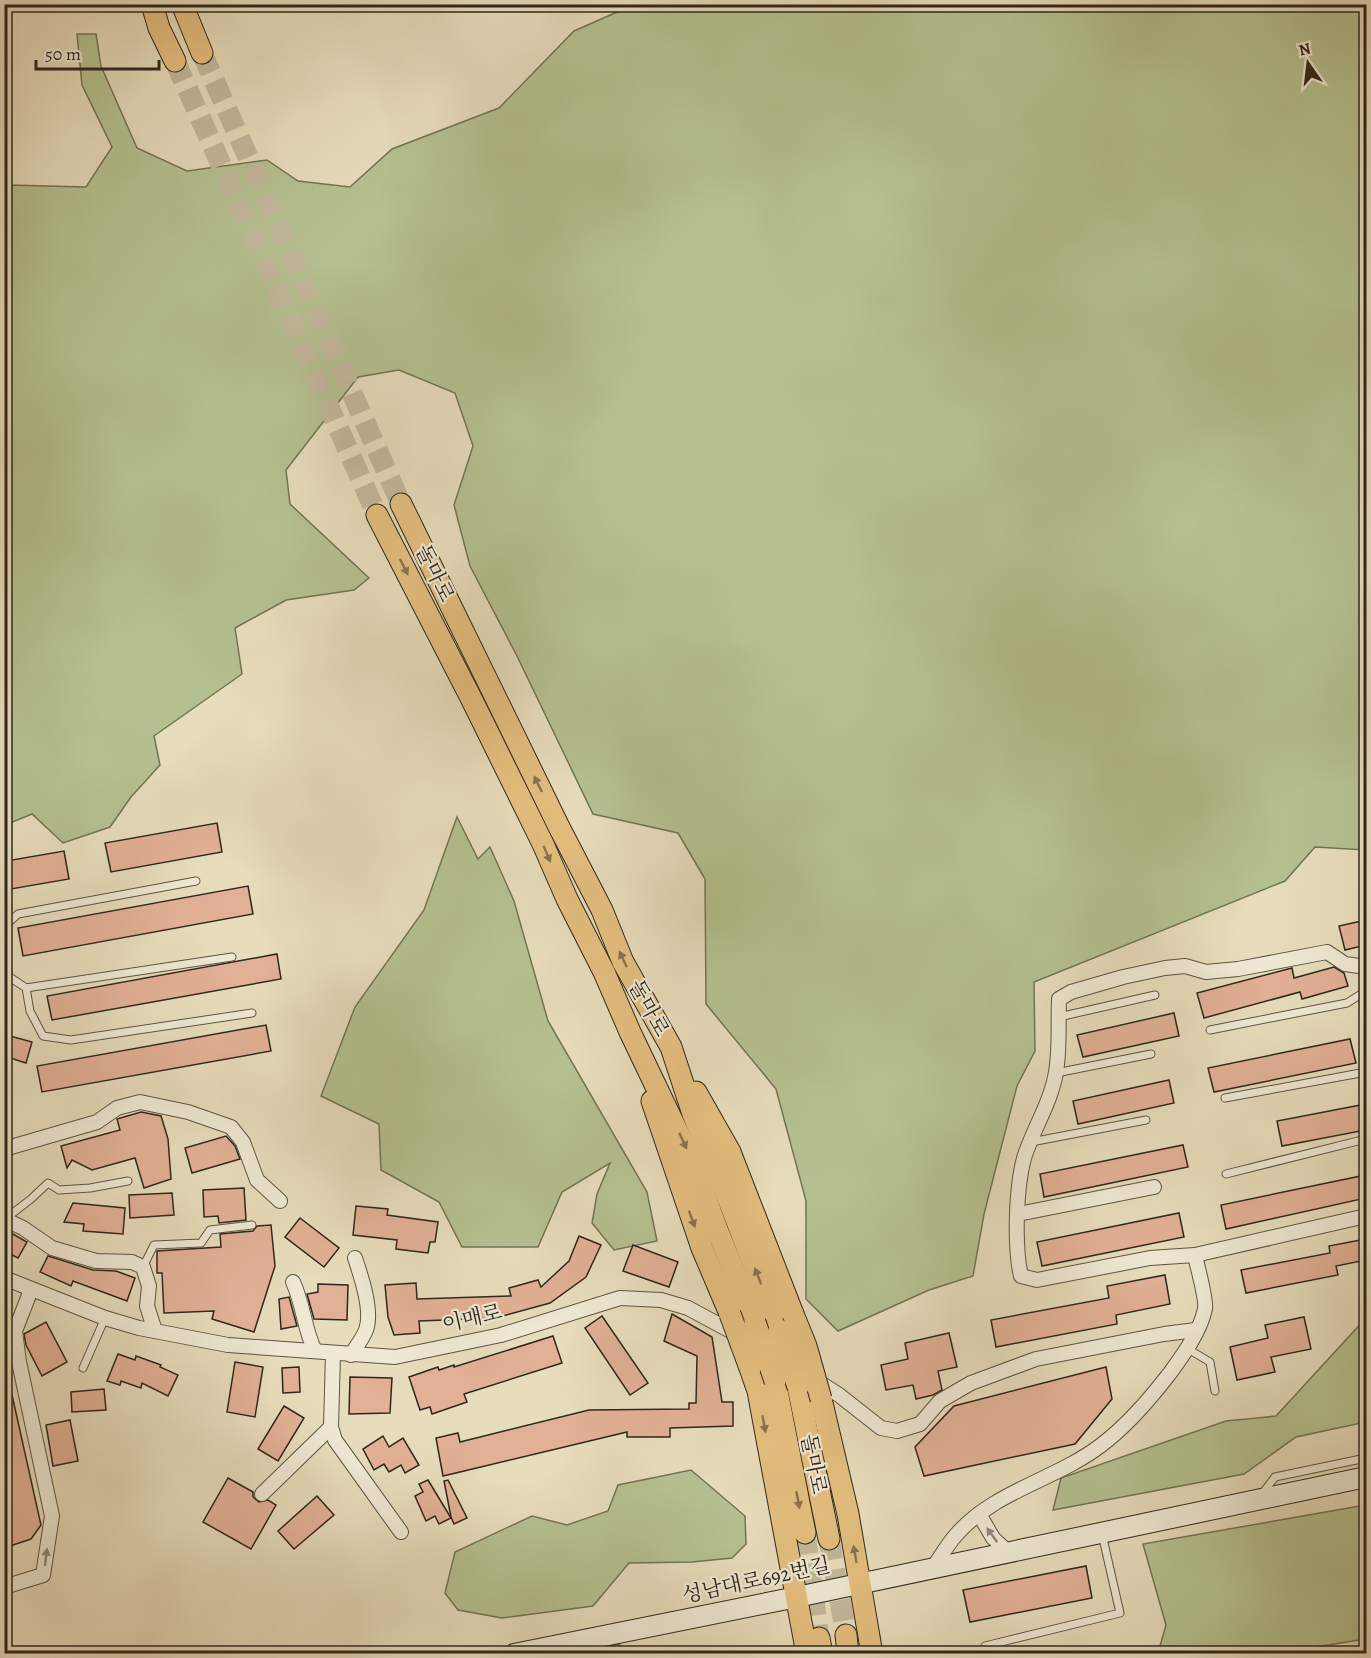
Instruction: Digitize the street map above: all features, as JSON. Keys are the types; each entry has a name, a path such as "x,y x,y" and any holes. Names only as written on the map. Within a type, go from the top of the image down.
{"main road":[{"path":"152,4 159,28 175,61"},
{"path":"183,4 202,53"},
{"name":"돌마로","path":"401,504 558,827 602,910 623,962 671,1047 693,1114 729,1201 798,1387 829,1539"},
{"name":"돌마로","path":"377,515 543,844 693,1164 755,1322 775,1381 805,1533"},
{"path":"630,1032 665,1144 702,1248 730,1314 758,1391 797,1597 816,1648"},
{"path":"671,1047 730,1152 806,1347 821,1399 848,1514 872,1653"}],"street":[{"path":"1366,967 1345,964 1327,952 1238,969 1206,972 1185,966 1165,968 1071,992 1059,999 1060,1041 1056,1074 1048,1101 1024,1158 1018,1214 1017,1259 1022,1276 1037,1280 1150,1258 1195,1255 1366,1216"},
{"path":"4,1149 97,1122 117,1108 140,1102 188,1112 231,1127 243,1142 257,1180 280,1201"},
{"path":"1018,1214 1154,1187"},
{"path":"5,1219 52,1248 96,1261 132,1262 143,1267 149,1286 147,1306 155,1331"},
{"path":"932,1569 956,1534 979,1514 1021,1488 1058,1471 1100,1446 1156,1392 1188,1349 1206,1308 1195,1255"},
{"path":"351,1354 367,1329 364,1289 356,1258"},
{"name":"이매로","path":"4,1278 105,1318 155,1331 228,1345 400,1356 501,1335 620,1298 661,1300 688,1308 768,1350 839,1395 881,1428 897,1431 920,1424 940,1401 971,1383 1036,1359 1196,1330"},
{"path":"293,1282 301,1299 315,1352"},
{"path":"4,1587 44,1575 51,1516 19,1362 15,1331 31,1290"},
{"path":"333,1353 331,1427 334,1440 401,1532"},
{"path":"262,1494 331,1427"},
{"name":"성남대로692번길","path":"514,1653 1102,1534 1366,1477"},
{"path":"979,1514 993,1538 1009,1553"}],"lane":[{"path":"4,931 6,925 18,914 196,881"},
{"path":"4,969 5,974 26,988 232,957"},
{"path":"26,988 30,1011 43,1036 70,1040 252,1013"},
{"path":"1210,1030 1347,1003 1366,991 1366,988"},
{"path":"1059,1017 1155,994"},
{"path":"1056,1074 1151,1054"},
{"path":"1225,1098 1366,1072"},
{"path":"1031,1142 1146,1120"},
{"path":"1226,1174 1366,1139"},
{"path":"5,1219 48,1183 59,1190 90,1188 128,1181"},
{"path":"143,1267 154,1245 201,1243 210,1230 252,1226"},
{"path":"83,1368 105,1318"},
{"path":"1188,1349 1209,1362 1215,1391"},
{"path":"1257,1501 1275,1477 1366,1458"},
{"path":"985,1647 1120,1613 1102,1534"}],"green space":[{"path":"633,5 1366,5 1366,850 1315,847 1285,881 1034,982 1035,1051 1017,1086 984,1214 973,1276 929,1290 838,1331 806,1299 806,1201 776,1089 706,1004 705,879 678,833 593,814 517,656 470,566 454,505 473,446 455,393 399,370 358,377 286,470 290,504 369,578 354,590 286,600 235,628 242,674 154,736 160,765 131,797 110,827 63,843 32,814 10,823 5,838 5,189 8,185 86,187 112,147 82,85 77,34 96,34 101,66 137,148 187,171 267,160 298,181 350,187 392,149 499,108 574,31"},
{"path":"457,817 478,859 490,847 514,901 548,1021 647,1192 657,1241 614,1250 592,1223 597,1194 610,1163 562,1192 538,1247 462,1247 439,1202 381,1170 379,1124 321,1096 355,1007 424,910"},
{"path":"1366,1318 1366,1422 1296,1437 1244,1474 1053,1510 1061,1478 1226,1421 1276,1416"},
{"path":"691,1470 745,1516 746,1544 732,1558 692,1562 629,1563 593,1606 502,1618 458,1610 445,1593 455,1552 532,1516 567,1525 608,1511 618,1485"},
{"path":"1366,1505 1366,1634 1359,1640 1310,1648 1306,1653 1158,1653 1166,1625 1143,1544"},
{"path":"619,1644 629,1653 573,1653"}],"building":[{"path":"217,823 222,852 111,872 105,843"},
{"path":"64,851 69,879 11,889 6,861"},
{"path":"248,886 253,914 23,956 18,928"},
{"path":"1366,920 1366,945 1345,950 1339,926"},
{"path":"277,954 281,979 52,1020 47,996"},
{"path":"1334,967 1344,973 1348,986 1302,999 1300,992 1204,1018 1197,993 1292,968 1294,978"},
{"path":"1174,1013 1179,1036 1083,1057 1077,1035"},
{"path":"266,1025 271,1051 42,1092 37,1066"},
{"path":"10,1036 32,1042 26,1063 4,1056"},
{"path":"1350,1039 1356,1063 1214,1092 1208,1068"},
{"path":"1169,1080 1174,1103 1078,1124 1073,1101"},
{"path":"1366,1104 1366,1130 1282,1146 1277,1121"},
{"path":"141,1112 161,1116 168,1139 171,1179 144,1188 135,1158 92,1170 72,1160 67,1168 61,1146 120,1130 117,1119"},
{"path":"226,1136 235,1146 240,1159 192,1173 185,1148"},
{"path":"1183,1145 1188,1167 1044,1197 1040,1174"},
{"path":"1361,1176 1366,1198 1226,1229 1221,1205"},
{"path":"244,1188 246,1220 219,1223 218,1216 204,1217 203,1190"},
{"path":"172,1193 174,1215 130,1218 129,1195"},
{"path":"73,1203 125,1208 123,1234 83,1231 84,1224 64,1222"},
{"path":"356,1206 388,1209 387,1215 438,1222 435,1242 430,1242 428,1253 396,1249 397,1240 353,1235"},
{"path":"1179,1213 1184,1237 1042,1266 1037,1242"},
{"path":"300,1218 339,1248 324,1267 285,1237"},
{"path":"271,1225 275,1266 254,1332 212,1319 214,1311 164,1313 162,1273 157,1273 157,1251 221,1247 220,1234 253,1231 257,1226"},
{"path":"4,1229 27,1242 18,1258 4,1251"},
{"path":"579,1236 601,1245 586,1277 550,1303 495,1318 419,1321 420,1333 394,1335 388,1317 385,1285 416,1283 417,1299 511,1296 509,1288 538,1280 541,1287 569,1261"},
{"path":"1366,1239 1366,1260 1336,1266 1338,1275 1246,1293 1241,1270 1330,1253 1329,1246"},
{"path":"633,1245 678,1262 669,1287 623,1271"},
{"path":"48,1256 93,1270 116,1271 135,1278 127,1301 73,1281 71,1286 40,1272"},
{"path":"1165,1275 1170,1304 1116,1315 1117,1324 996,1347 991,1320 1109,1298 1107,1286"},
{"path":"318,1284 348,1285 347,1320 314,1319 307,1294 318,1292"},
{"path":"289,1297 297,1326 281,1329 279,1299"},
{"path":"672,1314 712,1337 722,1402 733,1402 733,1426 670,1428 670,1437 627,1437 627,1432 443,1476 436,1438 458,1433 460,1442 589,1410 689,1409 689,1403 696,1403 697,1356 664,1341"},
{"path":"602,1316 648,1383 630,1395 585,1328"},
{"path":"1304,1317 1311,1349 1271,1357 1275,1372 1237,1380 1230,1347 1268,1338 1265,1325"},
{"path":"46,1322 67,1362 42,1376 26,1345 24,1334"},
{"path":"949,1333 957,1367 938,1371 942,1390 916,1399 913,1385 886,1390 881,1365 908,1359 905,1343"},
{"path":"553,1336 562,1363 464,1394 467,1402 432,1414 430,1407 420,1410 409,1377 438,1367 439,1370 454,1365 454,1367"},
{"path":"118,1354 135,1360 136,1356 161,1365 160,1367 178,1375 168,1396 142,1383 141,1388 121,1381 120,1385 107,1381"},
{"path":"235,1362 263,1367 255,1417 227,1412"},
{"path":"299,1367 300,1392 283,1393 282,1368"},
{"path":"1106,1367 1112,1399 1075,1444 924,1476 915,1447 954,1406"},
{"path":"350,1377 392,1378 390,1413 349,1414"},
{"path":"10,1386 41,1525 31,1539 4,1548 4,1449 7,1448 4,1437 4,1387"},
{"path":"104,1389 106,1410 72,1412 71,1392"},
{"path":"284,1406 304,1418 278,1461 258,1449"},
{"path":"70,1420 78,1461 53,1466 46,1425"},
{"path":"383,1436 389,1447 403,1438 419,1465 405,1473 401,1465 389,1472 384,1464 374,1470 363,1449"},
{"path":"228,1478 253,1492 253,1497 259,1502 268,1500 276,1505 251,1549 203,1522"},
{"path":"428,1480 451,1518 439,1524 435,1516 426,1521 415,1496 423,1492 419,1484"},
{"path":"448,1480 467,1518 454,1524 444,1481"},
{"path":"317,1496 334,1515 294,1549 278,1531"},
{"path":"1086,1566 1092,1598 970,1622 963,1590"}],"tunnel":[{"path":"202,53 401,504"},
{"path":"175,61 377,515"},
{"path":"805,1533 819,1638"},
{"path":"829,1539 846,1635"}]}
